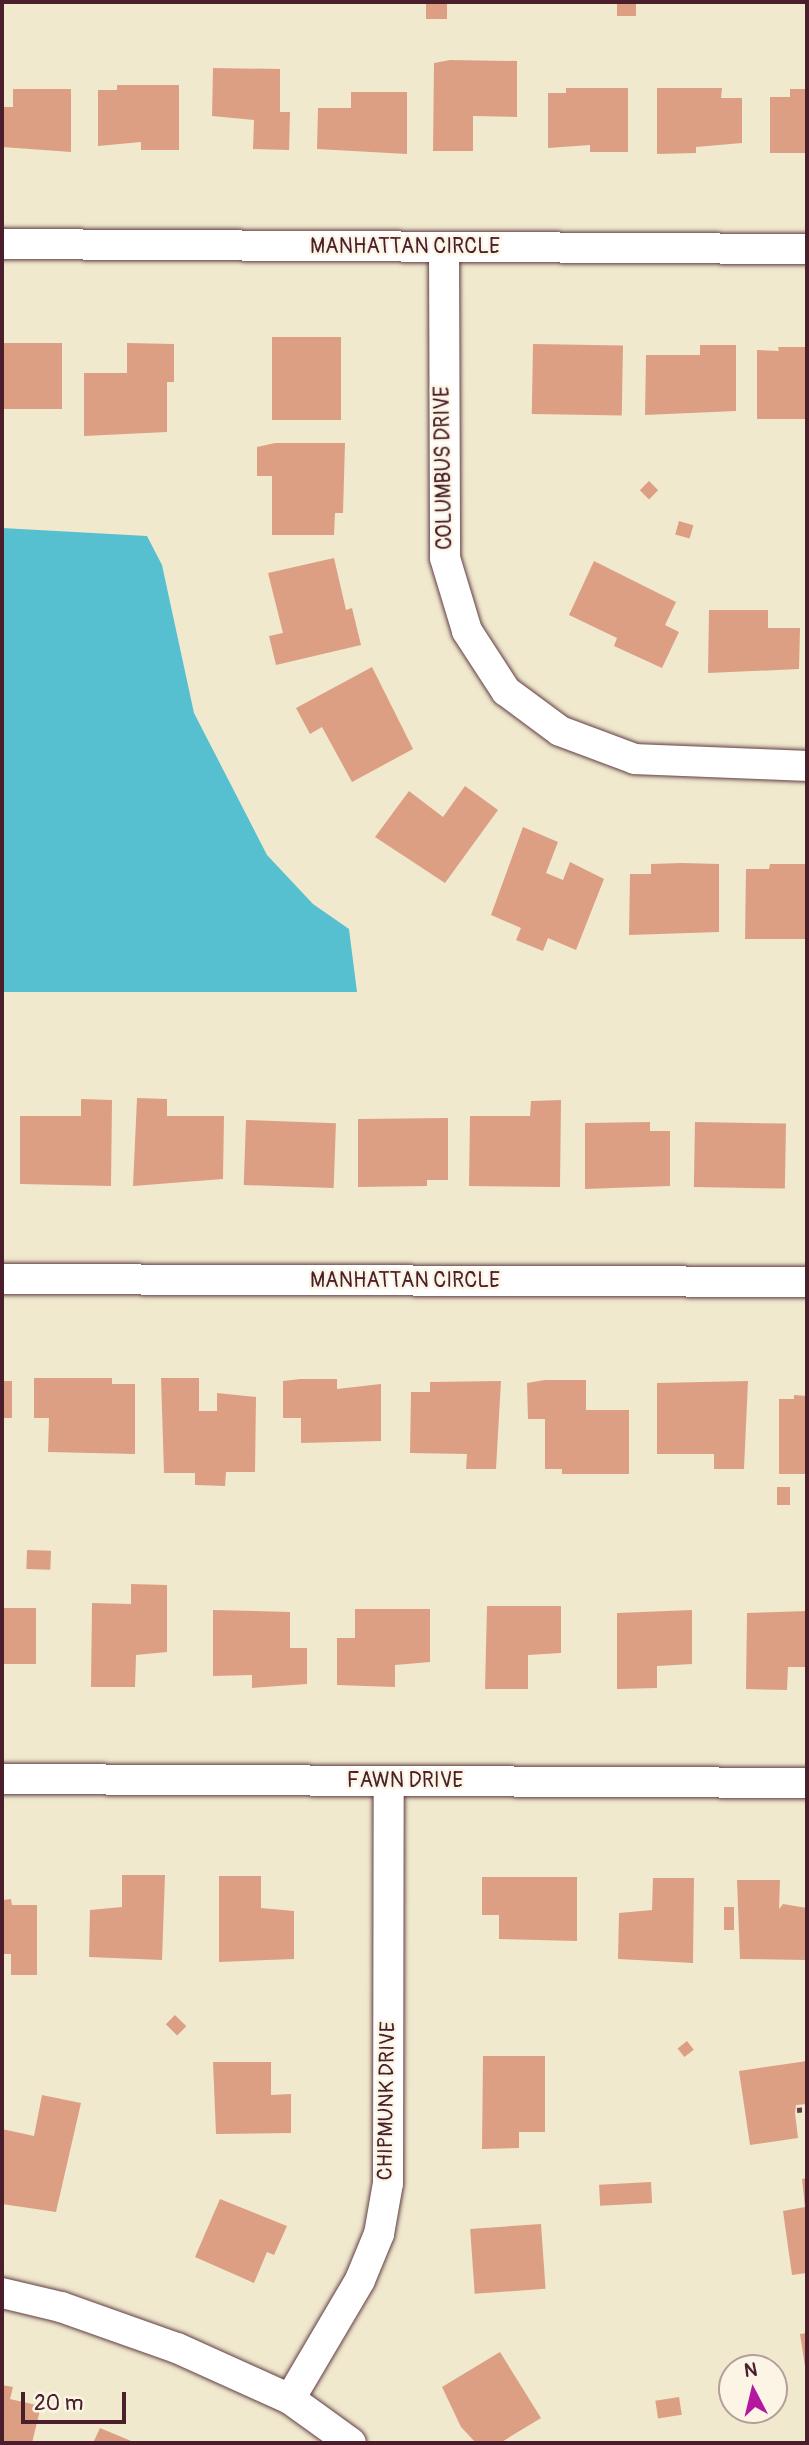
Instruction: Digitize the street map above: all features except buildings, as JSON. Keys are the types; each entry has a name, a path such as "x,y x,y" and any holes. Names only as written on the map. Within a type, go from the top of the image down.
{"street":[{"name":"MANHATTAN CIRCLE","path":"2,244 807,249"},
{"name":"COLUMBUS DRIVE","path":"443,247 445,558 467,631 506,691 560,731 635,759 807,766"},
{"name":"MANHATTAN CIRCLE","path":"2,1279 807,1282"},
{"name":"FAWN DRIVE","path":"2,1779 807,1783"},
{"name":"CHIPMUNK DRIVE","path":"290,2399 360,2280 379,2234 388,2183 388,1781"},
{"path":"2,2293 61,2307 177,2348 290,2399 351,2443"}],"path":[{"path":"797,2110 807,2109"}],"water":[{"path":"2,528 147,536 162,565 194,713 267,855 313,904 349,929 357,992 2,992"}]}
